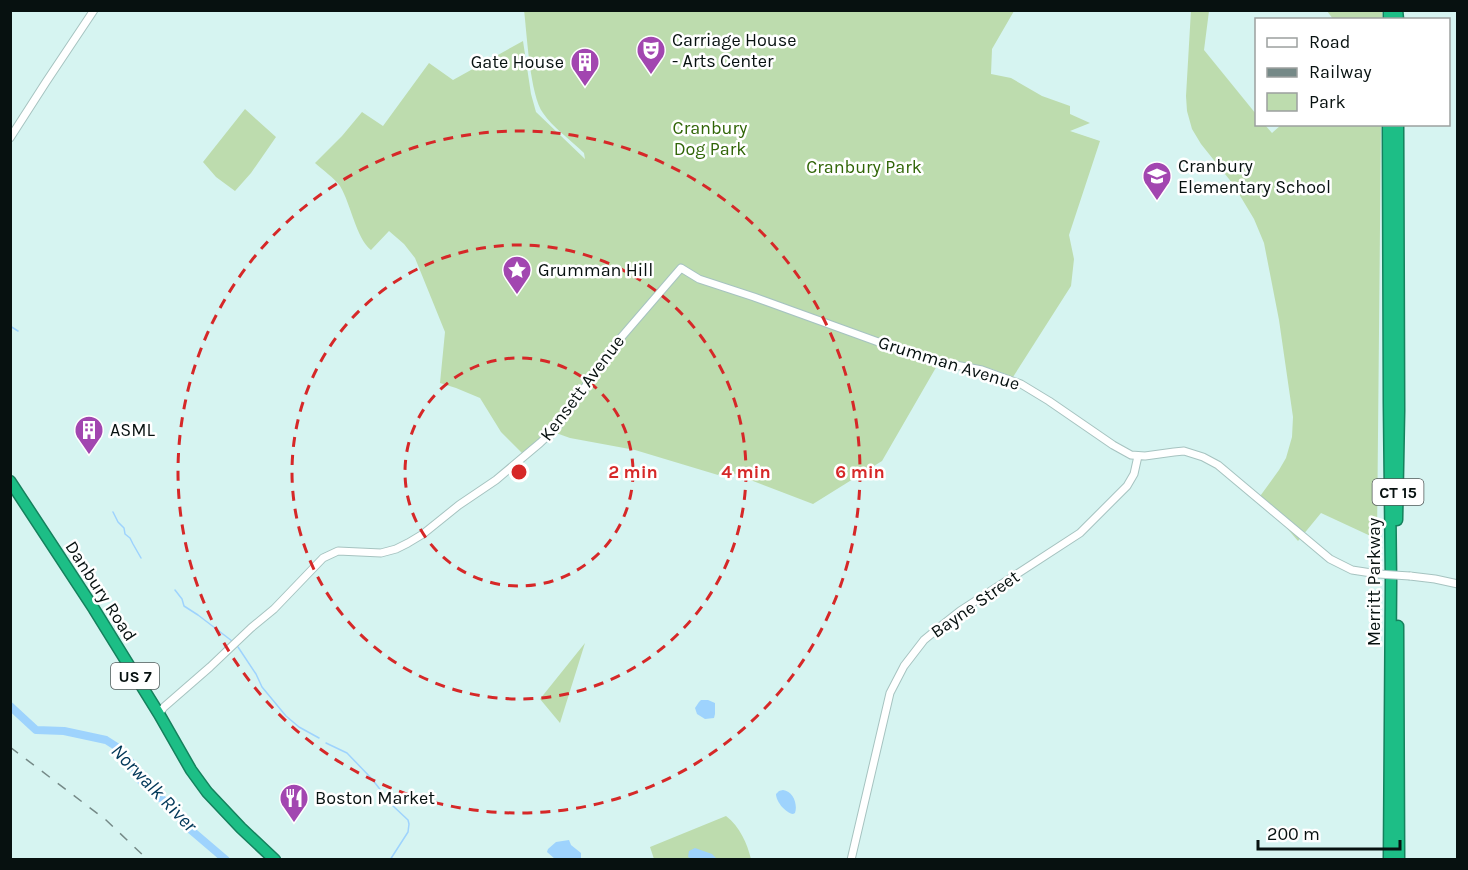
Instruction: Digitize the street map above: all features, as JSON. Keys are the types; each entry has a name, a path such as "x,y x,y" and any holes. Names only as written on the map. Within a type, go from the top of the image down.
{"highway":[{"name":"Merritt Parkway","path":"1388,126 1391,570 1389,860"},
{"name":"Merritt Parkway","path":"1398,126 1397,602 1400,860"},
{"name":"Danbury Road","path":"10,481 94,609 191,770 207,792 275,860"}],"street":[{"path":"10,138 94,10"},
{"name":"Grumman Avenue","path":"681,268 699,279 917,356 974,368 1009,379 1035,392 1123,452 1138,456"},
{"name":"Kensett Avenue","path":"159,714 250,628 274,609 323,558 338,551 381,553 408,543 496,480 549,436 612,348 681,268"},
{"path":"1138,456 1184,451 1203,456 1218,465 1330,559 1352,570 1435,579 1458,584"},
{"name":"Bayne Street","path":"851,860 890,693 909,659 924,639 954,616 1083,530 1127,486 1134,474 1138,456"}],"green space":[{"path":"524,10 1014,11 992,49 991,74 1011,78 1042,96 1070,106 1070,114 1090,123 1070,131 1100,141 1069,235 1074,259 1071,286 1013,377 992,369 962,363 938,364 882,461 813,504 722,469 718,475 635,450 570,438 556,433 611,345 553,427 523,454 501,432 480,398 440,383 445,332 415,258 389,231 371,250 361,237 340,186 315,163 362,112 383,126 429,63 453,80 523,41 536,112 585,159 584,153 552,124 539,104 530,64"},
{"path":"1191,10 1209,11 1204,50 1255,113 1255,126 1266,126 1272,133 1280,126 1381,126 1377,539 1321,513 1298,541 1258,499 1286,458 1292,437 1293,417 1279,320 1264,243 1254,219 1233,184 1192,129 1186,96"},
{"path":"1327,11 1382,11 1382,18 1332,18"},
{"path":"245,109 276,137 251,173 235,191 216,177 203,162"},
{"path":"585,643 560,723 540,699"},
{"path":"726,816 742,836 751,859 654,859 650,847"}],"water":[{"path":"701,700 715,703 714,718 705,719 697,714 695,708"},
{"path":"783,790 794,798 796,809 793,814 785,809 778,800 776,794"},
{"path":"569,840 571,845 581,853 581,859 555,859 547,852 556,842"},
{"path":"695,848 712,854 717,859 688,857 689,851"}],"waterway":[{"path":"10,326 18,331"},
{"path":"113,512 141,558"},
{"path":"175,590 184,606 232,641"},
{"path":"238,647 262,687 286,716 299,727 319,738"},
{"name":"Norwalk River","path":"10,706 36,730 64,731 106,740 117,747 134,766 138,778 171,806 185,825 226,860"},
{"path":"326,743 347,753 408,820 408,832 390,860"}],"railway":[{"path":"10,747 106,820 148,860"}],"place":[{"name":"Carriage House - Arts Center","path":"651,76"},
{"name":"Gate House","path":"585,88"},
{"name":"Cranbury Elementary School","path":"1157,202"},
{"name":"Grumman Hill","path":"517,296"},
{"name":"ASML","path":"89,456"},
{"name":"Boston Market","path":"294,824"}],"park label":[{"name":"Cranbury Dog Park","path":"710,138"},
{"name":"Cranbury Park","path":"864,167"}]}
